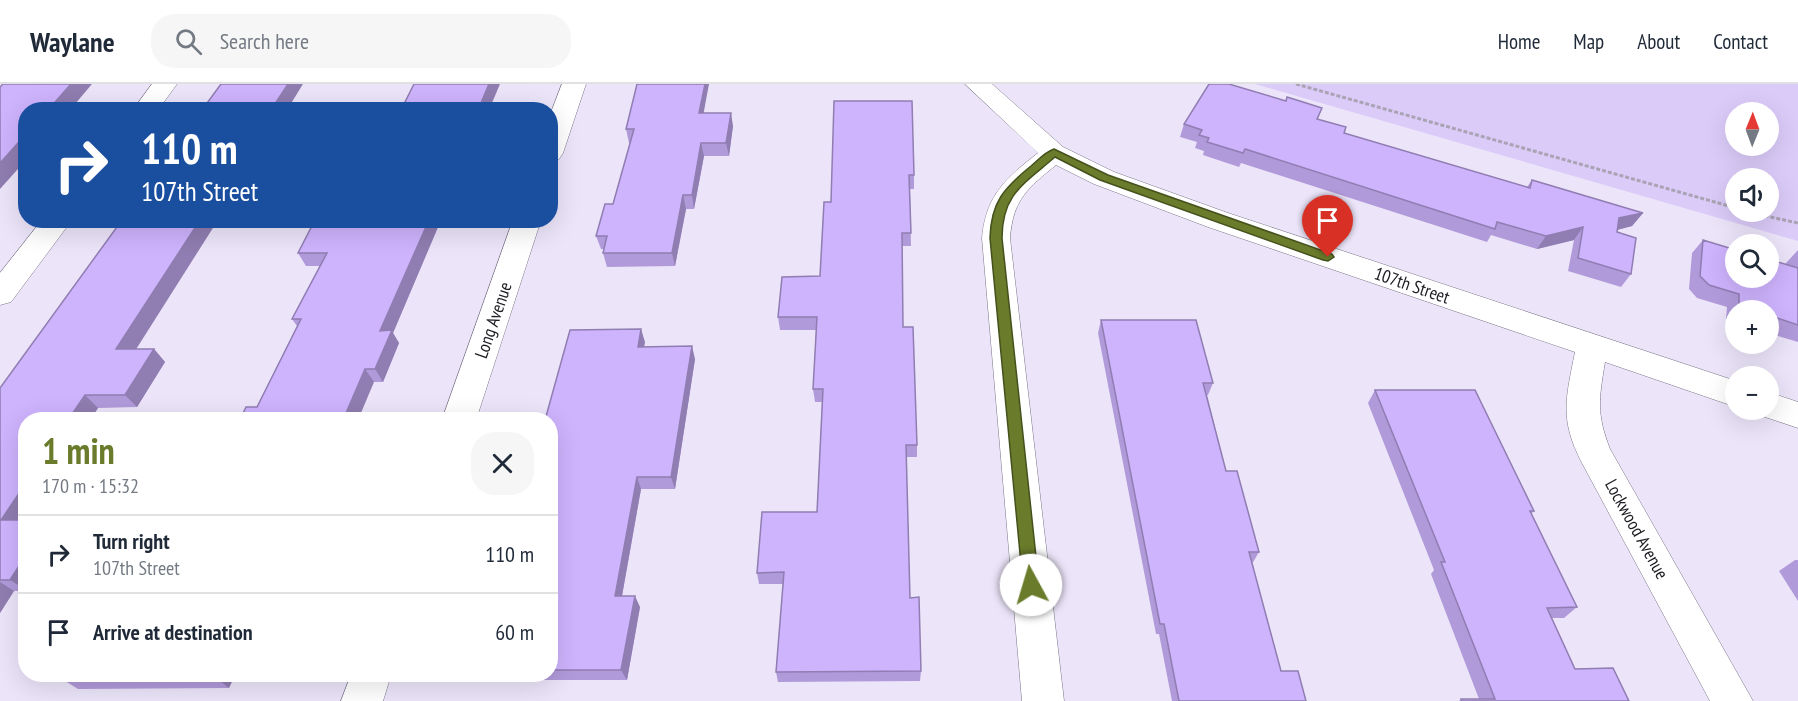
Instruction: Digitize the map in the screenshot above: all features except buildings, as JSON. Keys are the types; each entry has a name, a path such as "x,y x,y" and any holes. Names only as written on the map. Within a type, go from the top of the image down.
{"street":[{"path":"151,102 165,84"},
{"path":"558,130 574,84"},
{"name":"107th Street","path":"977,84 1054,153 1104,178 1218,220 1725,390"},
{"path":"1043,701 996,238 996,217 1004,199 1018,182 1054,153"},
{"path":"0,294 52,228"},
{"name":"Long Avenue","path":"462,412 524,228"},
{"name":"Lockwood Avenue","path":"1592,346 1582,402 1583,424 1594,453 1732,701"},
{"path":"1779,409 1798,415"},
{"path":"362,701 369,682"}],"path":[{"path":"1296,84 1725,205"},
{"path":"1779,219 1798,223"}],"shaded area":[{"path":"1255,84 1798,84 1798,241 1732,222 1779,222 1779,168 1725,168 1725,220"}],"route":[{"path":"1031,585 996,238 996,217 1004,199 1018,182 1054,153 1104,178 1328,257"}]}
